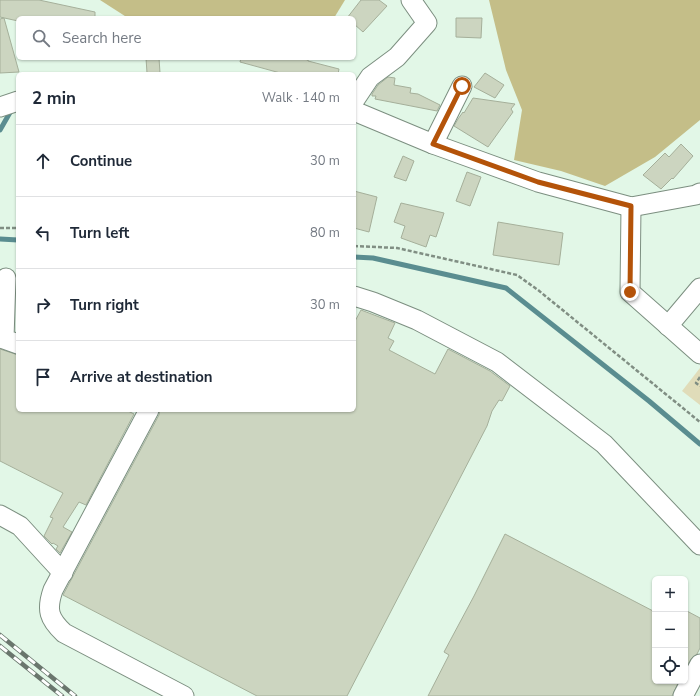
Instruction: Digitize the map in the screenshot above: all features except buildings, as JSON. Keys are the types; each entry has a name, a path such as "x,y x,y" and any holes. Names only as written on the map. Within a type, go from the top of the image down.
{"street":[{"path":"356,98 370,77 396,57 427,23 411,0"},
{"path":"433,144 462,86"},
{"path":"0,107 16,102"},
{"path":"356,112 433,144 538,182 631,206 696,195 700,193"},
{"path":"631,206 630,292 700,354"},
{"path":"6,278 4,339 16,343"},
{"path":"668,326 700,288"},
{"path":"356,297 417,320 497,362 604,444 700,546"},
{"path":"148,412 53,590 49,608 54,624 64,633 184,696"},
{"path":"0,515 20,526 62,573"},
{"path":"683,696 700,664"}],"path":[{"path":"0,228 16,228"},
{"path":"356,246 397,248 517,275 538,290 700,422"},
{"path":"700,377 696,383 700,386"}],"shaded area":[{"path":"100,0 345,0 335,16 125,16"},
{"path":"489,0 700,0 700,120 655,157 605,186 561,171 514,160 522,110 506,70"},
{"path":"700,368 700,405 682,391"}],"waterway":[{"path":"0,130 12,109"},
{"path":"0,239 16,240"},
{"path":"356,257 373,258 506,288 649,401 700,444"}],"railway":[{"path":"0,635 75,696"},
{"path":"0,646 62,696"}],"route":[{"path":"462,86 433,144 538,182 631,206 630,292"}]}
